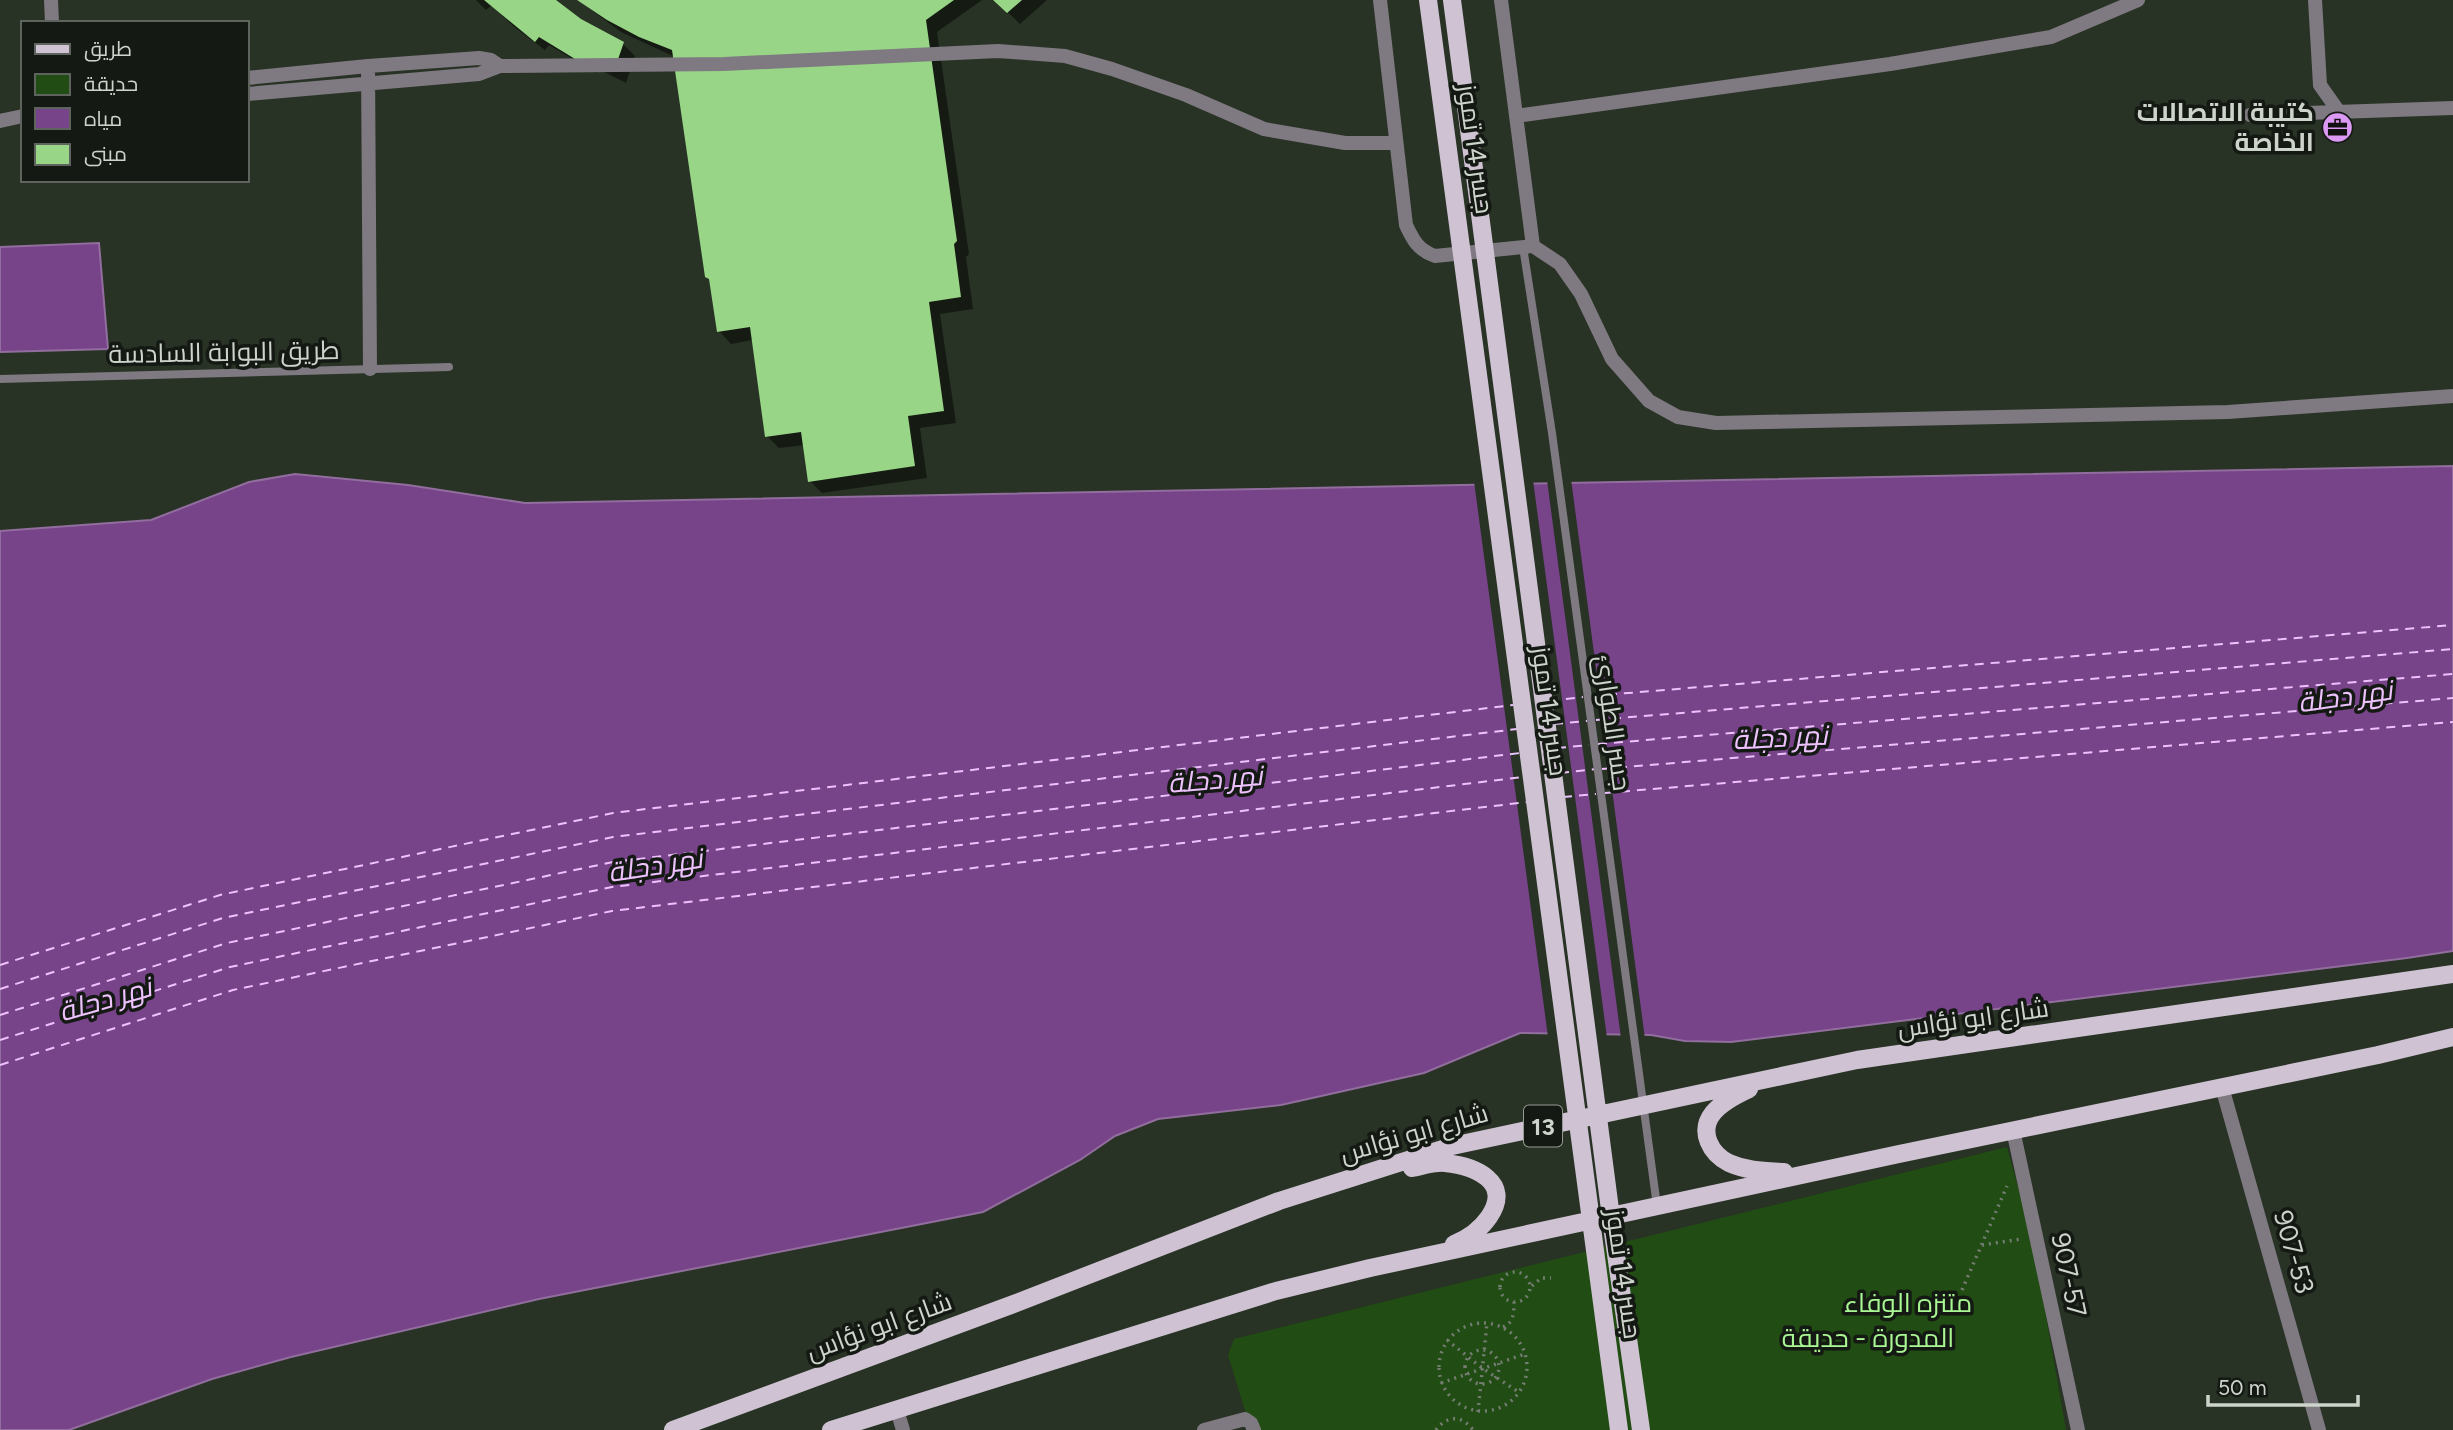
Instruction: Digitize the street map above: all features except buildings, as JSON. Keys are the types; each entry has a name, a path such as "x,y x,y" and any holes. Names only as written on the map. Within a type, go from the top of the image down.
{"main road":[{"name":"جسر 14 تموز","path":"1428,0 1619,1430"},
{"name":"جسر 14 تموز","path":"1452,0 1641,1430"},
{"name":"شارع ابو نؤاس","path":"673,1430 1011,1305 1279,1201 1452,1146 1857,1060 2453,974"},
{"path":"1370,1268 2453,1037"},
{"path":"1857,1060 1756,1087 1731,1097 1712,1114 1707,1125 1707,1139 1712,1152 1728,1162 1753,1171 1788,1172 1899,1154"},
{"path":"831,1430 1276,1291 1422,1255 1466,1240 1483,1225 1496,1207 1496,1191 1488,1177 1471,1168 1442,1163 1376,1175 1279,1201"}],"street":[{"path":"51,0 52,21"},
{"path":"1380,0 1406,225 1415,243 1423,252 1435,256 1528,246 1560,264 1581,294 1612,359 1649,401 1678,417 1716,423 2228,412 2453,396"},
{"path":"1501,0 1516,116 1528,246"},
{"path":"1516,116 2051,37 2121,4 2138,0"},
{"path":"2315,0 2320,85 2339,112"},
{"path":"248,94 480,74 500,66 724,64 998,51 1065,56 1112,69 1186,95 1264,129 1345,143 1395,143"},
{"path":"248,78 485,58 500,66"},
{"path":"368,66 370,369"},
{"path":"2250,115 2453,108"},
{"path":"0,121 21,116"},
{"name":"907-53","path":"2222,1087 2319,1430"},
{"name":"907-57","path":"2013,1130 2078,1430"},
{"path":"897,1410 904,1430"},
{"path":"1204,1430 1245,1419 1251,1423 1254,1430"}],"lane":[{"name":"جسر الطوارئ","path":"1528,246 1657,1206"},
{"name":"طريق البوابة السادسة","path":"0,379 449,367"}],"path":[{"path":"1962,1290 2019,1159"},
{"path":"1982,1245 2036,1237"},
{"path":"1531,1288 1524,1274 1514,1272 1505,1275 1500,1283 1501,1293 1507,1300 1514,1302 1526,1297 1541,1279 1551,1278"},
{"path":"1503,1327 1511,1320 1514,1302"},
{"path":"1478,1412 1487,1323"},
{"path":"1436,1430 1445,1420 1465,1415 1478,1412 1501,1408 1520,1393 1527,1374 1525,1353 1520,1342 1503,1327 1487,1323 1472,1324 1458,1330 1447,1340 1440,1353 1438,1368 1447,1395 1457,1404 1465,1415 1465,1422 1473,1430"},
{"path":"1447,1340 1520,1393"},
{"path":"1484,1350 1494,1354 1499,1363 1497,1376 1490,1382 1480,1384 1466,1374 1465,1365 1474,1352 1484,1350"},
{"path":"1441,1383 1525,1353"}],"green space":[{"path":"2007,1147 2032,1237 2066,1430 1251,1430 1228,1355 1234,1339"}],"water":[{"path":"99,243 108,349 0,352 0,247"},
{"name":"نهر دجلة","path":"2453,466 2453,951 1731,1042 1685,1041 1651,1035 1520,1033 1424,1073 1281,1105 1158,1119 1115,1136 1080,1160 983,1212 539,1299 291,1357 212,1379 69,1430 0,1430 0,531 151,520 249,482 295,474 408,485 525,503"}],"pier":[{"path":"1571,479 1645,1039 1621,1038 1547,480"},
{"path":"1533,480 1607,1038 1548,1037 1474,481"}],"ferry route":[{"path":"1592,696 2453,625"},
{"path":"1596,720 2453,649"},
{"path":"1598,744 2453,674"},
{"path":"1550,701 1583,697"},
{"path":"1602,769 2453,698"},
{"path":"0,965 220,895 613,813 1513,705"},
{"path":"1554,724 1587,721"},
{"path":"1605,793 2453,722"},
{"path":"0,989 223,918 613,837 1517,729"},
{"path":"1557,748 1589,745"},
{"path":"0,1015 227,943 613,862 1520,753"},
{"path":"1560,773 1596,769"},
{"path":"0,1040 230,967 612,887 1523,777"},
{"path":"1563,797 1596,794"},
{"path":"0,1065 233,990 612,911 1527,802"}],"place":[{"name":"كتيبة الاتصالات الخاصة","path":"2337,127"}],"park label":[{"name":"متنزه الوفاء","path":"1908,1303"},
{"name":"المدورة - حديقة","path":"1868,1338"}]}
